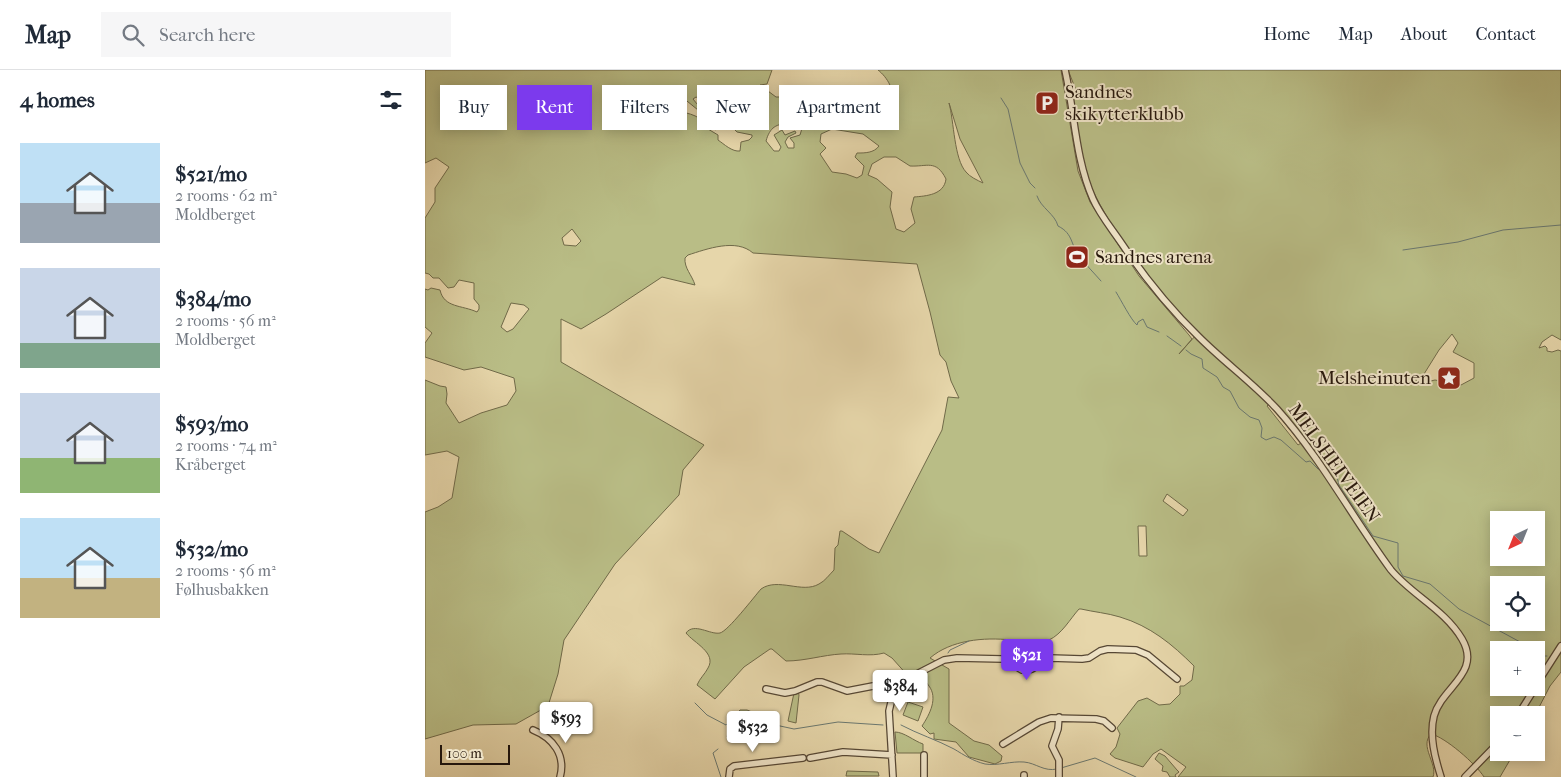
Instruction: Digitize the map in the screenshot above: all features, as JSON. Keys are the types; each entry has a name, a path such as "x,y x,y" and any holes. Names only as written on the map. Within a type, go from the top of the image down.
{"street":[{"name":"MELSHEIVEIEN","path":"1065,70 1081,166 1090,192 1102,215 1143,274 1170,307 1199,337 1272,404 1298,435 1391,570 1446,620 1465,645 1468,659 1465,671 1442,699 1433,722 1433,743 1441,777"},
{"path":"1545,671 1561,646"},
{"path":"893,777 889,706 893,694 907,679 950,658 1005,659 1022,670 1027,670 1033,669 1050,658 1085,659 1100,651 1110,649 1142,651 1177,679"},
{"path":"766,689 785,693 822,682 847,691 873,686 893,694"},
{"path":"1003,744 1039,722 1059,717 1096,719 1112,728"},
{"path":"1059,717 1058,730 1052,746 1059,760 1059,777"},
{"path":"533,730 550,739 558,749 562,763 560,777"},
{"path":"1465,777 1490,751"},
{"path":"729,777 730,769 734,766 843,752 892,755"},
{"path":"924,777 925,755"}],"green space":[{"path":"425,70 772,70 767,84 697,85 697,97 693,99 697,104 697,109 687,101 687,85 602,85 602,130 687,130 687,113 697,117 697,130 710,130 718,135 718,140 728,147 740,151 741,142 749,140 752,135 735,130 769,130 769,92 779,97 779,125 769,132 766,141 774,151 779,151 781,147 774,135 782,130 785,135 795,131 796,133 788,137 785,142 788,148 794,148 794,143 790,138 800,135 802,130 830,130 821,134 820,142 826,148 820,154 832,172 857,178 862,175 864,166 855,157 857,153 866,153 879,146 863,134 838,130 899,130 899,85 890,85 878,70 1061,70 1078,171 1090,202 1139,276 1192,339 1179,354 1196,335 1134,258 1094,193 1084,171 1072,92 1076,90 1068,70 1561,70 1561,340 1552,335 1542,342 1539,348 1545,346 1547,351 1561,351 1561,672 1545,696 1545,641 1490,641 1490,696 1545,696 1540,706 1490,706 1490,761 1509,761 1500,777 1484,777 1460,752 1444,740 1431,734 1427,744 1433,766 1433,777 1178,777 1186,767 1161,749 1153,754 1143,767 1115,758 1110,754 1116,747 1120,734 1117,728 1138,701 1147,698 1159,705 1170,704 1180,694 1180,686 1184,686 1192,680 1194,666 1169,643 1141,625 1115,616 1081,609 1058,634 1049,640 1040,642 990,639 968,641 948,647 930,658 949,669 949,723 974,741 989,745 1002,756 1001,761 995,764 969,757 956,742 934,739 934,733 930,734 922,726 932,706 932,691 925,680 921,677 909,677 892,658 884,653 873,655 841,654 786,661 770,649 744,667 715,699 697,685 710,663 707,653 686,633 693,629 716,633 724,631 761,589 768,586 812,587 821,583 834,570 835,548 838,545 840,531 879,553 942,430 948,397 959,398 951,381 946,362 940,355 917,264 753,253 738,246 730,245 704,250 688,255 685,258 695,285 662,277 581,329 561,319 561,362 704,445 683,470 679,495 615,564 564,640 558,674 548,706 516,724 473,725 425,739 425,512 438,507 452,498 459,457 447,451 425,455 425,380 446,387 446,403 459,423 481,413 507,405 516,391 514,378 481,367 464,370 425,357 425,343 432,333 425,327 425,289 440,290 445,300 454,305 477,312 479,309 479,305 474,299 474,283 459,280 454,287 448,288 439,278 433,278 425,273 425,218 435,202 435,188 449,167 436,158 425,163","holes":["949,103 960,139 983,183 969,175 962,166 957,149","884,157 896,157 910,166 935,166 946,179 942,188 934,194 914,197 911,209 915,223 904,232 896,229 890,207 892,192 877,179 868,175 872,164","572,229 581,241 576,246 564,245 562,238","511,303 524,305 529,309 513,329 507,332 501,327","1452,334 1458,343 1453,352 1474,363 1474,378 1461,385 1435,380 1417,384 1416,379 1424,374","1269,404 1301,443 1298,445 1267,406","1167,494 1188,510 1183,516 1163,501","1138,526 1146,526 1147,556 1139,556"]},
{"path":"798,692 796,723 788,721 794,693"},
{"path":"908,702 923,707 918,721 903,715"},
{"path":"740,710 752,712 753,718 732,719"},
{"path":"895,732 902,733 923,744 923,753 897,753"},
{"path":"1159,753 1165,756 1179,772 1175,775 1176,777 1170,777 1167,772 1162,771 1163,766 1155,759"},
{"path":"847,771 878,772 879,776 846,776"}],"water":[{"path":"745,718 746,720 748,718 751,719 752,722 749,726 738,729 734,727 735,720"}],"waterway":[{"path":"1001,98 1008,109 1020,163 1030,183 1035,188"},
{"path":"1037,196 1058,226 1067,233 1080,257 1101,281"},
{"path":"1403,250 1458,242 1503,230 1561,225"},
{"path":"1116,292 1137,325 1143,319 1147,327 1159,332"},
{"path":"1167,336 1181,346"},
{"path":"1186,350 1202,359 1203,368 1217,377 1223,387 1230,391 1239,408 1250,417 1259,420 1262,428 1261,437 1266,440 1274,437 1281,440 1306,462 1310,461 1320,469"},
{"path":"1327,469 1336,473 1339,485 1373,536 1398,543 1398,567 1403,576 1430,584 1459,609 1518,641"},
{"path":"948,653 950,650 969,641"},
{"path":"695,703 707,715 726,725 731,720 734,720"},
{"path":"751,721 794,729 838,722 883,725"},
{"path":"901,725 985,764 1024,762 1052,770 1057,769"},
{"path":"727,736 734,727"},
{"path":"718,749 713,753 721,777"},
{"path":"1061,768 1095,758 1136,777"}],"place":[{"name":"Sandnes skikytterklubb","path":"1047,103"},
{"name":"Sandnes arena","path":"1077,257"},
{"name":"Melsheinuten","path":"1449,378"}]}
